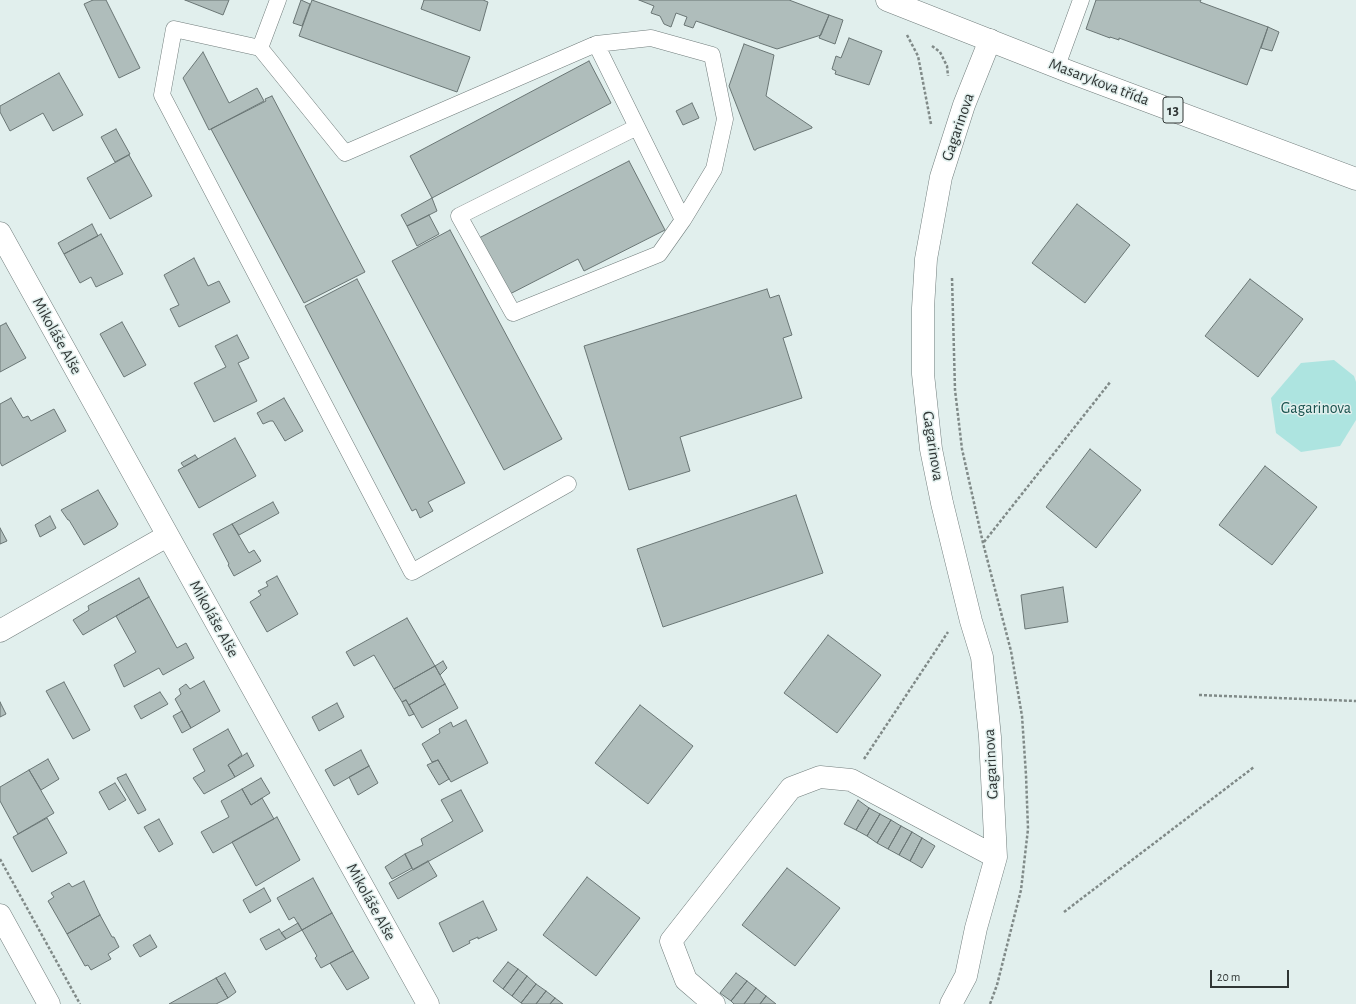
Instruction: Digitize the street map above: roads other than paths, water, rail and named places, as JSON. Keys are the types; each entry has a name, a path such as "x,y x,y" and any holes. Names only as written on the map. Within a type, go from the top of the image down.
{"street":[{"name":"Masarykova třída","path":"887,0 1356,179"},
{"name":"Gagarinova","path":"951,1004 966,976 976,928 996,857 990,738 982,657 971,621 942,503 932,449 923,374 922,308 926,259 941,177 964,105 990,40"},
{"name":"Mikoláše Alše","path":"0,233 428,1004"},
{"path":"0,631 167,536"},
{"path":"714,1004 686,980 671,941 791,788 820,777 851,780 996,857"},
{"path":"3,926 49,1004"}],"lane":[{"path":"260,48 278,0"},
{"path":"1057,66 1081,0"},
{"path":"568,484 412,572 162,95 174,29 260,48 345,153 596,44 651,38 712,55 725,120 714,170 684,220 659,254 513,313 460,216 637,127"},
{"path":"596,44 684,220"}]}
